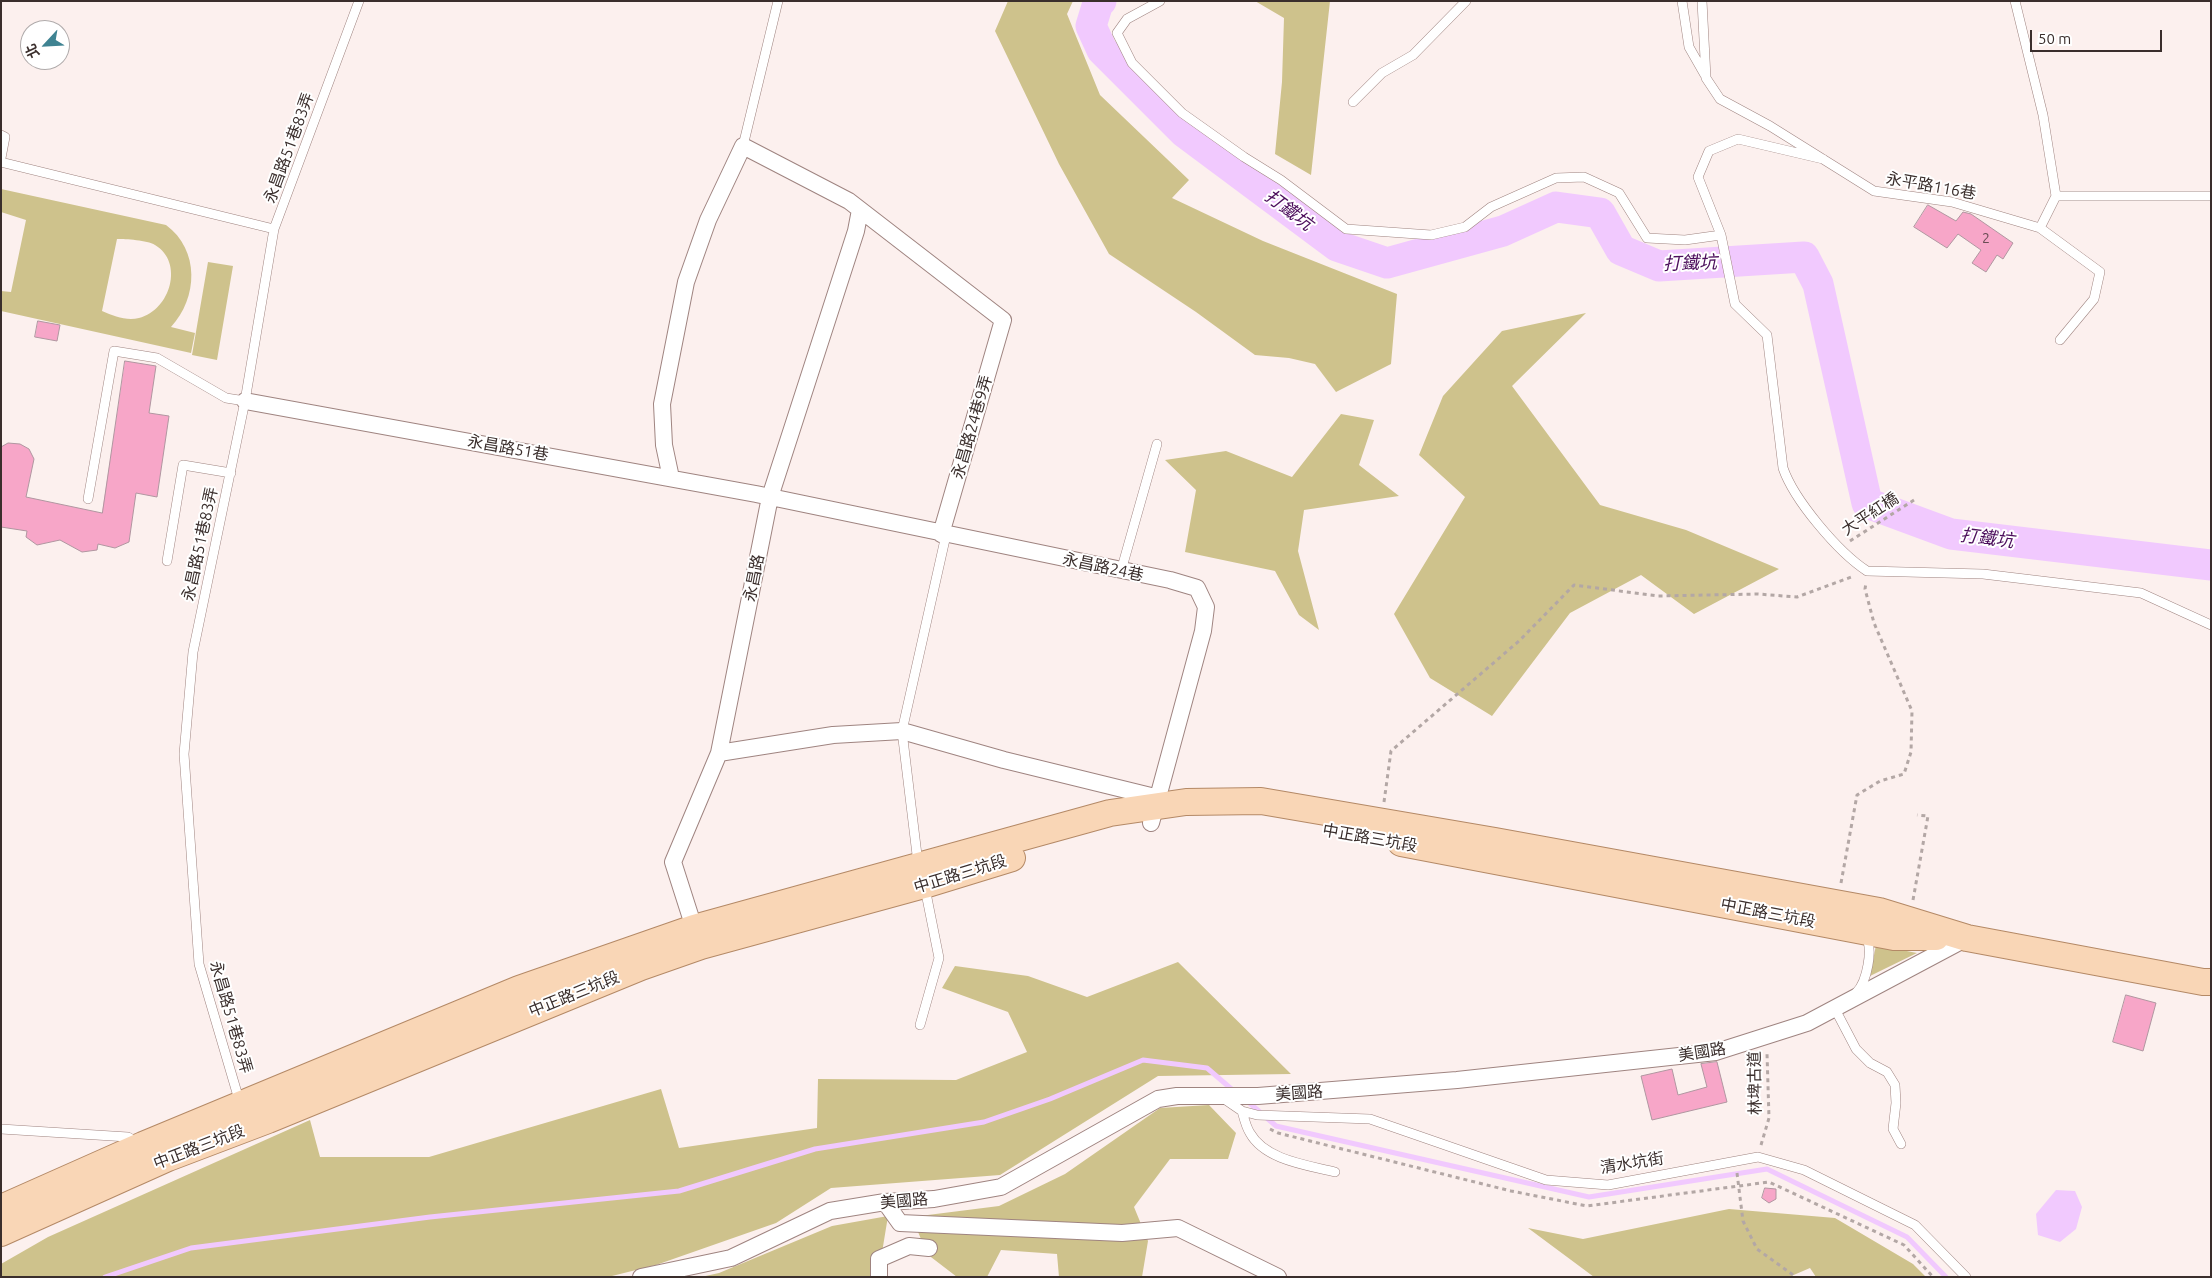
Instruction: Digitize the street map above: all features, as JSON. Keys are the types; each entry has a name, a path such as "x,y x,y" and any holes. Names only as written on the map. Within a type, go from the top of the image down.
{"main road":[{"name":"中正路三坑段","path":"1,1233 241,1105 519,989 697,937 922,875 1110,813 1156,809 1186,802 1261,801 1382,821 1879,911 1967,938 2207,982"},
{"name":"中正路三坑段","path":"1156,809 1220,813 1398,842 1894,937 1967,938"},
{"name":"中正路三坑段","path":"1,1208 156,1151 268,1120 542,1006 697,937"}],"street":[{"path":"671,478 664,445 662,404 686,282 708,220 743,146 849,201 860,210"},
{"name":"永昌路24巷9弄","path":"860,210 1003,320 944,534"},
{"name":"永昌路","path":"697,937 673,862 719,753 770,497 856,232 860,210"},
{"name":"永昌路51巷","path":"245,401 770,497"},
{"name":"永昌路24巷","path":"770,497 1197,588 1206,607 1203,631 1156,809"},
{"path":"719,753 833,735 902,731 1004,760 1156,809"},
{"name":"美國路","path":"641,1277 731,1258 830,1211 885,1202 934,1199 1001,1187 1158,1099 1177,1096 1258,1096 1457,1080 1716,1052 1807,1023 1967,938"},
{"path":"885,1202 900,1222 1122,1232 1178,1228 1278,1277"},
{"path":"879,1277 878,1259 909,1246 929,1248"}],"lane":[{"name":"永昌路51巷83弄","path":"241,1105 199,964 184,754 193,652 245,401 274,229 359,1"},
{"path":"743,146 778,1"},
{"path":"1160,1 1127,20 1116,33 1132,63 1182,114 1281,180 1346,229 1431,235 1465,227 1490,207 1556,178 1584,177 1619,193 1647,238 1685,240 1721,235"},
{"path":"1353,102 1382,73 1413,55 1466,1"},
{"path":"1682,1 1689,47 1706,78"},
{"name":"永平路116巷","path":"1702,1 1706,78 1720,100 1770,126 1874,191 1952,202 2040,228 2100,272 2094,299 2060,340"},
{"path":"2015,1 2043,115 2056,196 2040,228"},
{"path":"1,135 5,137 1,158"},
{"path":"1823,159 1738,140 1709,151 1698,176 1721,235 1735,304 1767,335 1782,468 1788,484 1839,548 1852,561 1867,571 1983,574 2141,593 2211,625"},
{"path":"1,162 274,229"},
{"path":"2056,196 2211,196"},
{"path":"88,499 114,352 157,358 226,398 245,401"},
{"path":"1121,571 1157,444"},
{"path":"167,561 183,465 231,473"},
{"path":"920,1025 940,958 922,875 902,731 944,534"},
{"path":"1862,931 1869,945 1864,980 1860,989 1842,1005 1856,1049 1870,1063 1887,1072 1895,1085 1896,1103 1893,1129 1901,1144"},
{"path":"1226,1096 1242,1111 1250,1134 1263,1148 1286,1159 1334,1172"},
{"name":"清水坑街","path":"1242,1111 1257,1115 1370,1119 1546,1180 1608,1185 1758,1157 1804,1170 1915,1225 1966,1277"},
{"path":"1,1129 128,1138 156,1151"}],"path":[{"name":"大平紅橋","path":"1839,548 1914,500"},
{"path":"1382,821 1391,751 1519,640 1574,585 1658,596 1758,594 1797,597 1867,571 1865,589 1874,623 1912,711 1913,733 1911,752 1904,774 1880,781 1856,795 1838,904"},
{"path":"1909,920 1928,816 1918,815"},
{"name":"林埤古道","path":"1758,1157 1769,1118 1766,1037"},
{"path":"1738,1183 1743,1221 1758,1250 1796,1277"}],"shaded area":[{"path":"1008,1 1073,1 1067,14 1100,95 1189,180 1172,198 1263,241 1397,294 1391,364 1336,392 1315,364 1289,358 1255,355 1196,312 1109,254 1059,164 995,31"},
{"path":"1255,1 1330,1 1311,175 1275,154 1282,82 1284,18"},
{"path":"1,189 166,225 177,235 185,247 190,261 190,289 180,315 171,327 195,333 191,353 1,311 1,291 11,292 26,220 1,212","holes":["117,239 151,243 164,253 169,262 171,273 170,285 166,296 159,306 139,318 125,318 102,311"]},
{"path":"208,262 233,266 217,360 192,355"},
{"path":"1586,313 1512,386 1600,505 1686,530 1779,569 1694,614 1641,575 1570,613 1492,716 1430,678 1394,614 1465,497 1419,455 1443,396 1502,331"},
{"path":"1341,414 1374,420 1359,465 1399,496 1304,510 1298,551 1319,630 1299,615 1275,571 1185,552 1196,490 1165,460 1226,451 1292,477"},
{"path":"1876,945 1917,953 1870,976"},
{"path":"1178,962 1291,1074 1158,1076 1000,1175 831,1188 776,1223 656,1265 608,1277 1,1277 1,1264 48,1237 310,1120 320,1157 429,1157 661,1089 679,1148 817,1128 818,1079 956,1080 1027,1052 1008,1012 942,988 955,966 1028,976 1087,997"},
{"path":"1209,1105 1236,1133 1228,1159 1170,1159 1134,1207 1148,1241 1142,1277 1059,1277 1057,1254 1001,1250 987,1277 957,1277 927,1254 912,1217 999,1206 1065,1174 1160,1108"},
{"path":"2056,1190 2075,1191 2082,1207 2076,1229 2060,1242 2038,1235 2036,1214"},
{"path":"1729,1209 1835,1218 1913,1264 1926,1277 1816,1277 1810,1268 1789,1277 1594,1277 1528,1228 1583,1239"},
{"path":"888,1216 878,1277 701,1277 719,1273 832,1226"}],"building":[{"path":"1928,205 1956,221 1963,212 1971,214 2013,243 2003,259 1997,255 1986,272 1972,263 1981,250 1958,234 1947,248 1914,227"},
{"path":"38,321 60,325 57,341 35,337"},
{"path":"125,361 156,366 149,413 169,416 157,497 136,493 129,542 115,548 98,544 97,550 82,552 60,540 37,545 26,537 27,531 1,527 1,447 8,443 20,444 29,449 34,459 26,497 102,513"},
{"path":"2126,995 2156,1003 2143,1051 2113,1042"},
{"path":"1717,1062 1727,1102 1652,1120 1641,1076 1672,1069 1678,1095 1707,1087 1701,1064"},
{"path":"1765,1188 1776,1189 1776,1199 1769,1203 1762,1198"}],"waterway":[{"name":"打鐵坑","path":"1101,1 1098,3 1091,26 1102,50 1184,132 1337,246 1387,263 1503,231 1556,207 1600,213 1621,250 1659,266 1804,257 1818,284 1867,503 1951,534 2211,565"},
{"path":"105,1277 191,1248 430,1217 679,1191 815,1149 984,1122 1050,1099 1143,1060 1207,1068 1235,1092"},
{"path":"1246,1100 1276,1126 1589,1197 1767,1169 1907,1237 1946,1277"}]}
